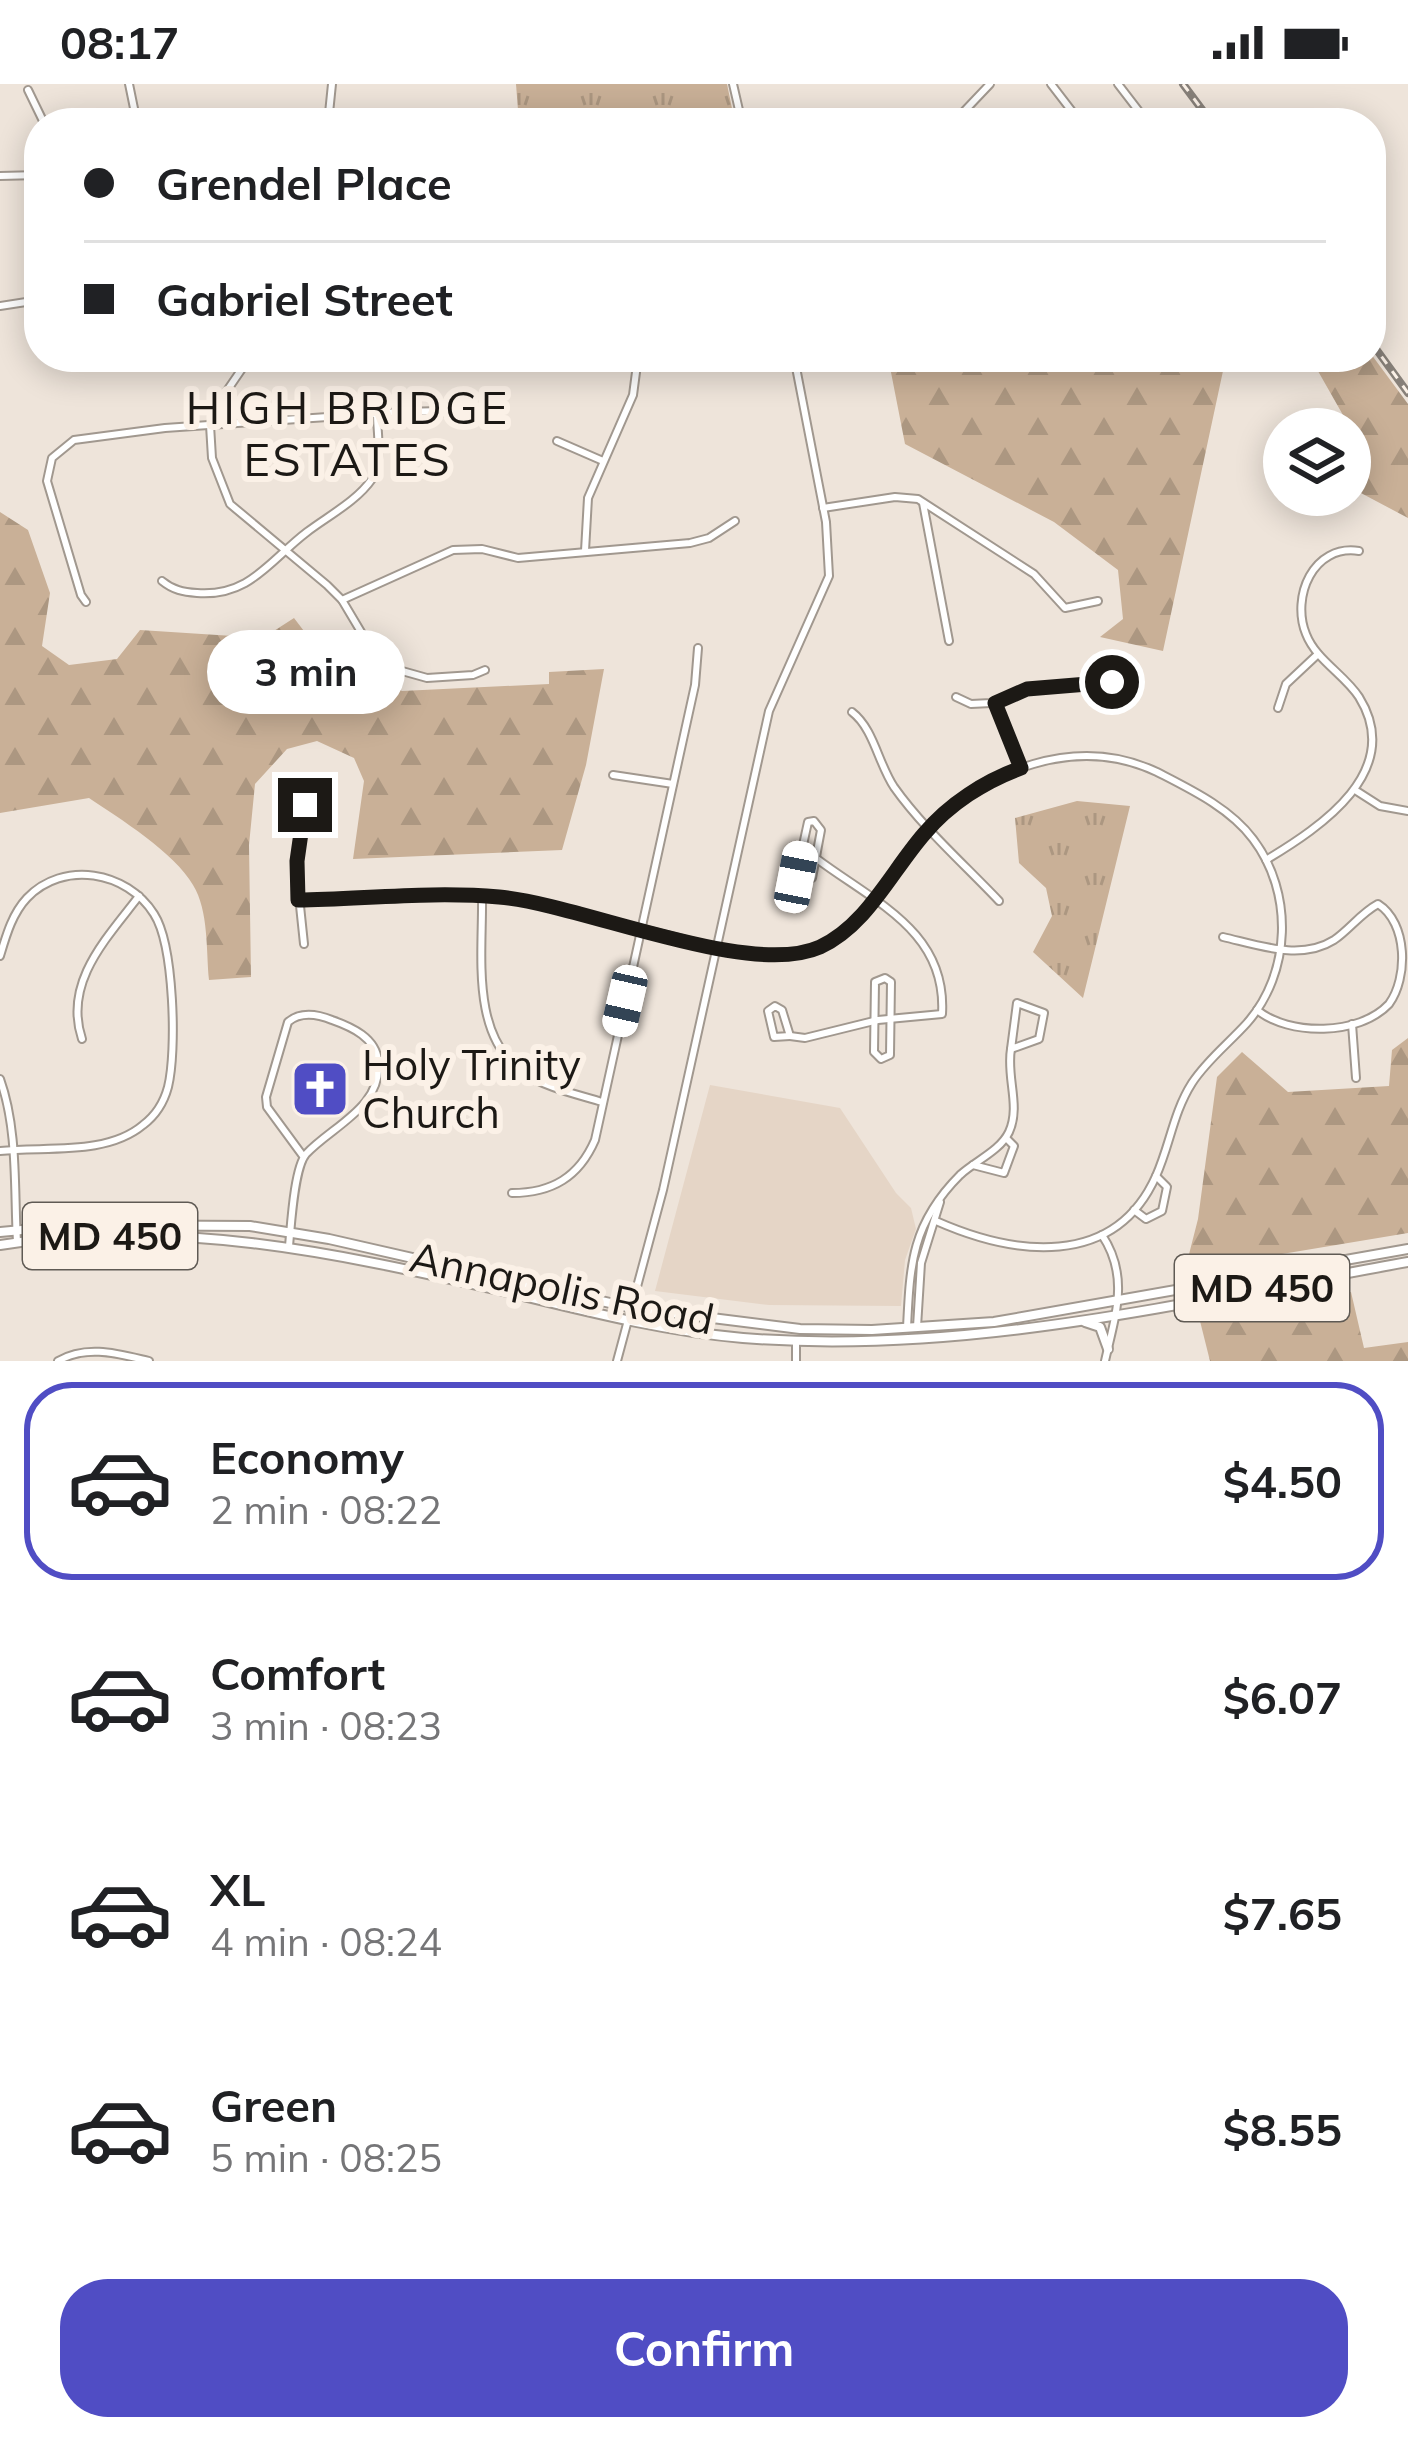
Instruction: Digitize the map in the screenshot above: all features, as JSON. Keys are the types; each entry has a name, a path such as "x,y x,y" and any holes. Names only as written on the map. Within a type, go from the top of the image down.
{"main road":[{"name":"Annapolis Road","path":"0,1232 195,1223 290,1232 632,1308 800,1329 994,1322 1408,1249"},
{"name":"Annapolis Road","path":"0,1245 128,1234 289,1246 627,1322 796,1341 915,1340 1071,1321 1408,1262"},
{"path":"1071,1321 1100,1327 1108,1349"}],"street":[{"path":"970,108 990,84"},
{"path":"1051,84 1070,108"},
{"path":"1118,84 1136,108"},
{"path":"28,90 37,108"},
{"path":"241,372 210,425 212,458 226,498 246,521 289,549 342,600 377,654 401,672 446,678 485,670"},
{"path":"585,551 588,498 633,395 636,372"},
{"path":"617,1361 663,1190 769,711 829,576 829,542 797,372"},
{"path":"86,602 48,489 48,468 55,453 69,442 91,435 437,410 454,417"},
{"path":"162,581 181,591 227,591 257,579 373,478 376,414"},
{"path":"557,441 603,461"},
{"path":"823,508 903,497 922,501 1034,574 1066,608 1098,601"},
{"path":"922,501 949,640"},
{"path":"342,600 452,550 482,549 518,558 697,542 735,521"},
{"path":"1266,860 1313,829 1355,790 1369,761 1370,723 1357,694 1318,654 1302,618 1308,578 1321,561 1333,553 1358,551"},
{"path":"512,1193 547,1190 579,1169 595,1139 698,667 698,648"},
{"path":"1278,708 1286,685 1318,654"},
{"path":"956,697 975,704 995,703 1027,689 1112,682"},
{"path":"995,703 1021,768"},
{"path":"852,712 865,725 890,782 999,901"},
{"path":"298,900 507,898 768,956 809,951 842,934 929,828 969,795 1021,768 1090,756 1147,768 1228,814 1253,838 1266,860 1281,912 1281,950 1257,1010 1191,1084 1171,1126 1156,1177 1134,1210 1102,1235 1060,1246 1010,1247 936,1221"},
{"path":"613,775 673,784"},
{"path":"1355,790 1380,806 1408,811"},
{"path":"304,944 297,861 307,794"},
{"path":"811,820 820,826 817,859 812,878 800,881 796,877 811,820"},
{"path":"790,1036 782,1010 771,1007 774,1037 805,1038 875,1020 941,1015 940,974 921,939 817,859"},
{"path":"0,956 19,908 54,880 102,876 139,896 157,918 165,946 171,1062 165,1096 144,1125 120,1138 82,1146 0,1151"},
{"path":"82,1039 77,1008 83,975 139,896"},
{"path":"482,897 484,1000 499,1044 526,1074 602,1102"},
{"path":"1223,937 1281,950 1324,945 1372,907 1384,907 1403,937 1402,982 1385,1008 1352,1024 1326,1028 1273,1022 1257,1010"},
{"path":"880,978 890,982 890,1055 881,1059 874,1052 875,1020 875,982 880,978"},
{"path":"912,1328 910,1268 932,1207 1006,1138 1014,1107 1008,1070 1014,1005 1043,1010 1039,1039 1011,1049"},
{"path":"289,1246 303,1156 364,1104 379,1070 377,1053 368,1039 338,1022 311,1015 288,1022 266,1097 267,1107 303,1156"},
{"path":"1352,1024 1357,1078"},
{"path":"0,1079 13,1150 17,1242"},
{"path":"973,1165 1004,1173 1014,1146 1006,1138"},
{"path":"1134,1210 1146,1219 1162,1211 1167,1187 1156,1177"},
{"path":"912,1328 921,1263 940,1202"},
{"path":"1102,1235 1119,1268 1120,1297 1105,1361"},
{"path":"796,1341 796,1361"},
{"path":"58,1361 102,1350 149,1361"}],"shaded area":[{"path":"710,1085 840,1108 911,1208 916,1229 905,1260 901,1306 769,1305 655,1291"}],"green space":[{"path":"516,84 727,84 732,108 518,108"},
{"path":"891,372 1223,372 1163,651 1100,637 1123,619 1118,570 1054,522 905,444"},
{"path":"1319,372 1384,372 1408,404 1408,518 1371,498 1371,408 1339,408"},
{"path":"0,512 28,530 50,593 42,646 69,665 117,659 140,630 263,638 294,618 336,673 359,665 402,691 549,684 549,672 604,669 586,765 562,850 353,859 364,781 354,758 317,741 287,749 255,784 249,845 251,977 209,980 198,895 185,873 146,837 89,798 0,813"},
{"path":"1077,801 1130,806 1083,998 1033,952 1052,916 1046,888 1019,863 1015,818"},
{"path":"1408,1038 1408,1233 1185,1270 1198,1219 1217,1077 1242,1052 1288,1092 1389,1086 1392,1050"},
{"path":"1351,1292 1364,1348 1408,1342 1408,1361 1210,1361 1198,1313"}],"railway":[{"path":"1183,84 1201,108"},
{"path":"1386,363 1408,393"}],"place":[{"name":"Holy Trinity Church","path":"320,1089"}],"district":[{"name":"HIGH BRIDGE ESTATES","path":"348,434"}],"route":[{"path":"305,805 297,861 298,900 500,897 716,947 791,955 821,946 848,928 945,813 988,783 1021,768 995,703 1027,689 1112,682"}]}
